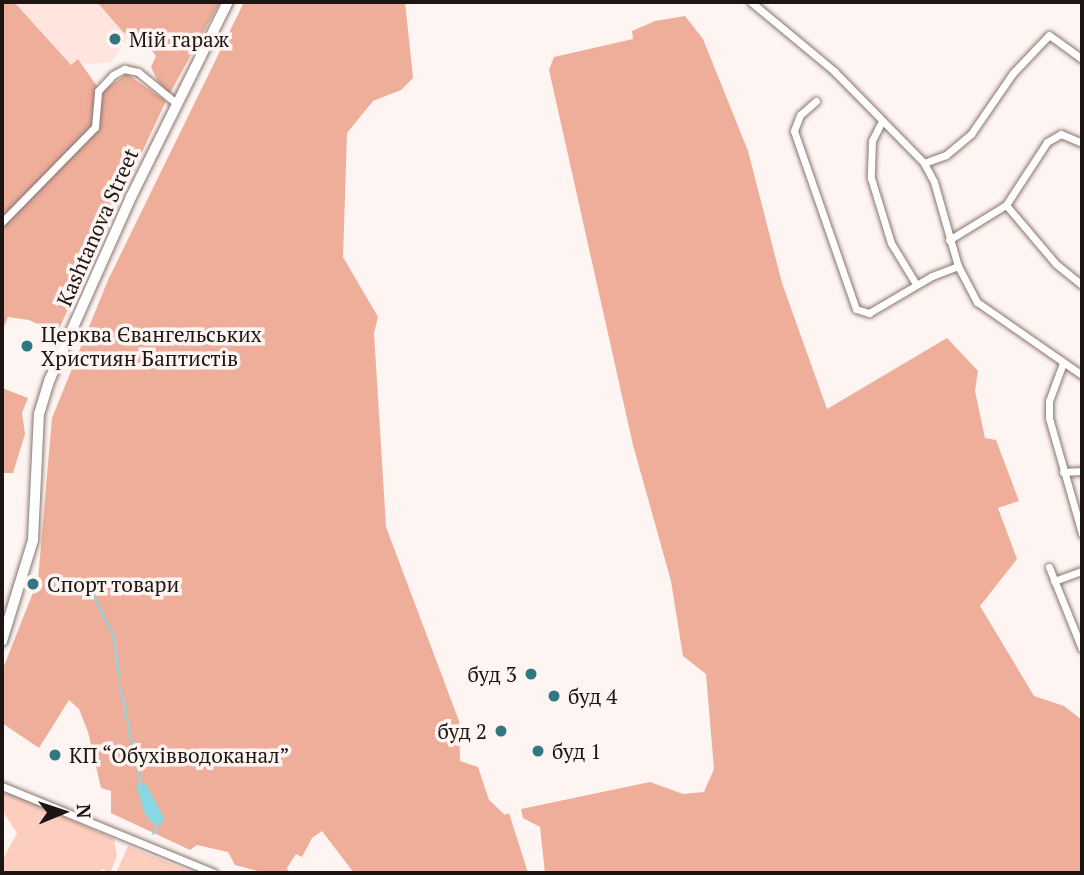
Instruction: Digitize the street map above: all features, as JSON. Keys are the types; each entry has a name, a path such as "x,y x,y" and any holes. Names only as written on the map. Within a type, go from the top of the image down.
{"main road":[{"name":"Kashtanova Street","path":"2,641 33,540 43,398 176,103 228,2"}],"street":[{"path":"751,2 834,71 925,163 934,182 958,266 972,294 985,309 1082,375"},
{"path":"925,163 946,155 971,134 1013,74 1049,35 1082,59"},
{"path":"2,222 95,127 98,91 113,75 124,69 138,72 176,103"},
{"path":"816,101 800,116 794,131 856,309 869,313 916,285 958,266"},
{"path":"882,121 872,141 872,178 891,243 916,285"},
{"path":"949,240 1006,205 1046,142 1061,134 1082,143"},
{"path":"1006,205 1047,256 1082,285"},
{"path":"1063,363 1049,401 1049,418 1082,534"},
{"path":"1063,472 1082,471"},
{"path":"1049,567 1082,649"},
{"path":"1054,581 1082,571"},
{"path":"2,786 214,873"}],"shaded area":[{"path":"2,2 14,2 71,65 78,59 101,92 127,74 166,101 57,333 29,320 8,317 2,331"},
{"path":"14,2 97,2 130,35 111,62 85,65 78,59 71,66"},
{"path":"97,2 220,2 169,95 151,67 156,56 137,34 124,33"},
{"path":"244,2 405,2 413,78 401,90 373,101 347,133 343,257 378,317 374,333 386,527 459,721 460,761 478,767 489,800 505,815 509,813 528,873 354,873 322,831 312,838 302,857 296,854 287,868 289,873 265,873 235,865 228,852 197,845 190,850 111,813 111,791 101,788 88,732 79,709 69,700 39,748 2,723 2,671 38,580 52,418 108,280"},
{"path":"685,16 703,39 748,151 782,283 827,409 947,338 978,371 975,391 985,438 996,440 1019,501 998,508 1017,559 980,606 1034,696 1064,706 1082,720 1082,873 545,873 540,827 523,818 521,809 650,782 683,794 704,792 714,769 706,674 683,656 671,581 633,445 549,70 554,57 633,39 632,31 655,21"},
{"path":"2,388 28,398 22,413 25,434 13,473 2,473"},
{"path":"8,792 114,839 117,856 110,873 102,869 100,873 2,871 2,861 17,833 2,810 2,795"},
{"path":"128,846 189,871 116,873"}],"water":[{"path":"146,784 164,818 161,825 152,823 144,812 136,785"}],"waterway":[{"path":"91,590 114,637 119,679"},
{"path":"120,686 141,784"},
{"path":"153,834 157,825"}],"place":[{"name":"Мій гараж","path":"115,39"},
{"name":"Церква Євангельських Християн Баптистів","path":"27,346"},
{"name":"Спорт товари","path":"33,584"},
{"name":"буд 3","path":"531,674"},
{"name":"буд 4","path":"554,696"},
{"name":"буд 2","path":"501,731"},
{"name":"буд 1","path":"538,751"},
{"name":"КП “Обухівводоканал”","path":"55,755"}]}
